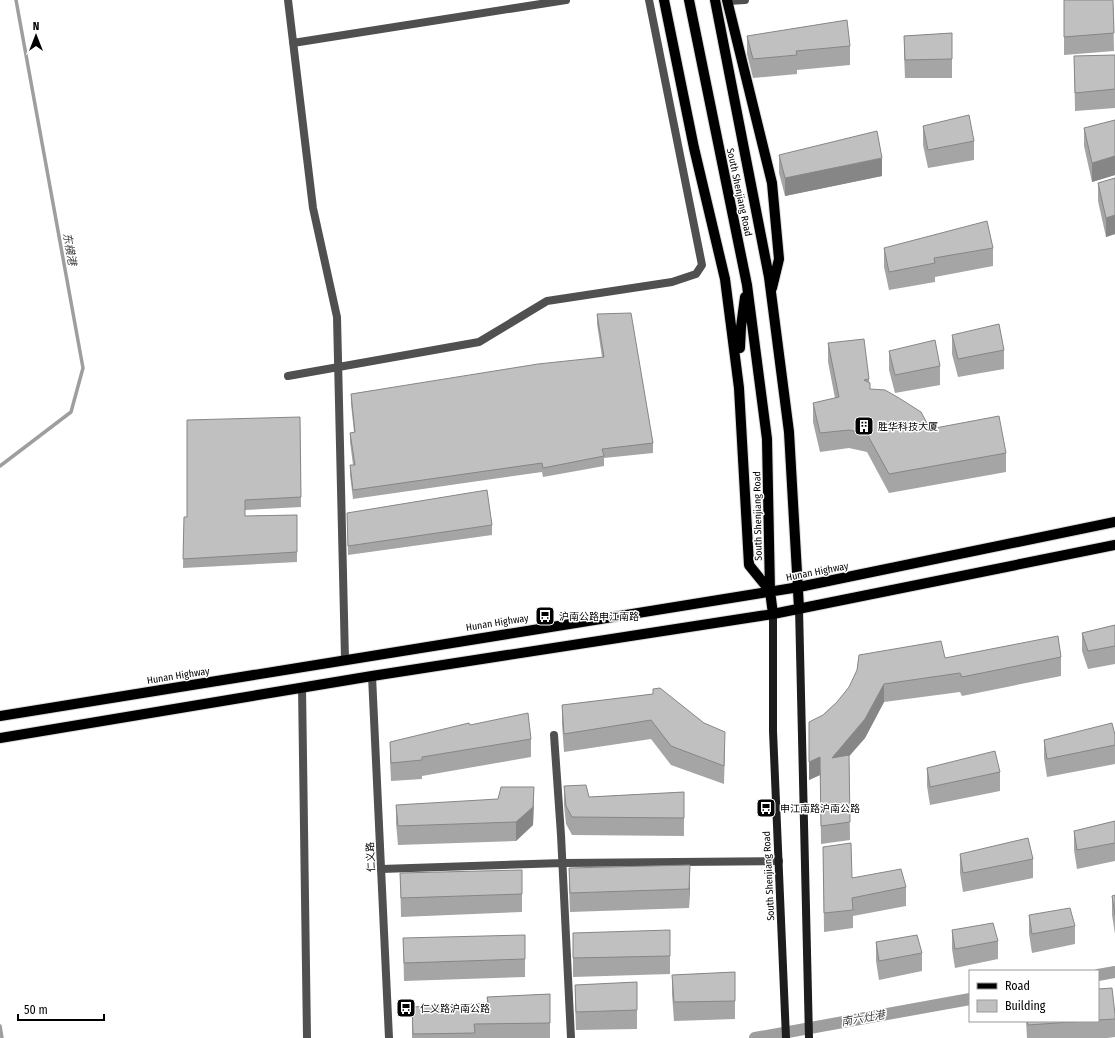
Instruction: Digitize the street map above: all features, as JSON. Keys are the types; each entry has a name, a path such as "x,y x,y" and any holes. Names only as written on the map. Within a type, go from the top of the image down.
{"main road":[{"path":"664,0 694,148 725,279 739,388 750,565 770,591"},
{"name":"South Shenjiang Road","path":"689,0 747,285 767,439 770,591 773,614 773,731 786,1007 786,1038"},
{"name":"South Shenjiang Road","path":"715,0 771,294 789,432 799,587 809,1038"},
{"path":"727,1 772,183 779,259 771,294"},
{"path":"739,388 741,327 747,285"},
{"name":"Hunan Highway","path":"0,716 799,587 1115,522"},
{"path":"0,738 302,687 773,614 1115,545"}],"street":[{"path":"288,0 313,208 336,317 345,660"},
{"path":"293,43 566,0"},
{"path":"288,376 479,342 547,301 672,282 696,274 702,265 649,0"},
{"path":"727,1 745,0"},
{"name":"仁义路","path":"372,676 388,1038"},
{"path":"302,687 307,1038"},
{"path":"554,735 563,863 571,1038"},
{"path":"381,869 563,863 779,861"}],"building":[{"path":"1064,0 1113,0 1114,33 1064,37"},
{"path":"847,20 850,46 796,51 797,55 753,59 747,36"},
{"path":"952,33 952,59 905,60 904,36"},
{"path":"1115,55 1115,89 1075,93 1074,56"},
{"path":"969,115 974,141 928,150 923,126"},
{"path":"1115,120 1115,156 1092,163 1084,128"},
{"path":"877,131 882,158 785,178 779,155"},
{"path":"1115,178 1115,215 1106,218 1098,183"},
{"path":"987,221 993,248 934,258 935,263 889,272 884,248"},
{"path":"631,313 653,443 602,449 604,456 543,468 542,463 353,490 350,465 355,465 350,433 355,432 351,394 538,364 604,357 597,314"},
{"path":"999,324 1004,350 958,359 952,335"},
{"name":"胜华科技大厦","path":"864,339 869,379 864,380 870,383 870,389 885,390 921,412 930,429 999,416 1006,453 889,474 867,434 849,430 820,433 813,403 839,397 828,343"},
{"path":"935,340 940,366 895,375 889,351"},
{"path":"300,417 301,497 245,500 245,516 297,515 297,552 183,559 184,517 187,517 187,420"},
{"path":"487,490 492,525 348,546 347,513"},
{"path":"1115,625 1115,646 1088,651 1082,633"},
{"path":"1058,636 1061,657 962,677 960,673 884,684 865,719 832,758 849,755 850,822 821,826 820,757 809,762 809,722 823,715 837,702 849,687 857,670 859,655 941,641 945,658"},
{"path":"660,688 704,723 725,732 724,766 671,746 651,720 564,734 562,705 653,694 653,689"},
{"path":"528,713 531,739 422,757 422,760 391,763 390,742 469,723 470,725"},
{"path":"1112,723 1115,735 1115,745 1047,759 1044,740"},
{"path":"995,751 1000,772 930,787 927,768"},
{"path":"586,785 589,797 684,792 684,818 572,817 566,806 564,786"},
{"path":"501,787 534,787 533,807 516,822 398,826 396,805 498,799"},
{"path":"1115,821 1115,843 1077,850 1074,831"},
{"path":"1028,838 1033,859 963,873 960,854"},
{"path":"851,843 852,878 901,869 906,887 852,898 853,910 824,913 823,847"},
{"path":"690,865 689,889 570,893 569,868"},
{"path":"522,870 522,894 401,898 400,873"},
{"path":"1115,895 1115,915 1112,896"},
{"path":"1070,908 1075,926 1032,934 1029,915"},
{"path":"993,923 998,941 955,949 952,930"},
{"path":"670,930 670,956 573,958 573,933"},
{"path":"525,935 525,959 404,963 403,938"},
{"path":"917,935 922,953 879,961 876,942"},
{"path":"735,972 735,1001 674,1002 672,975"},
{"path":"637,982 637,1010 576,1012 575,985"},
{"path":"1112,988 1115,1019 1099,1020 1099,989"},
{"path":"550,994 550,1023 474,1024 475,1033 413,1034 412,1007 488,1003 487,997"},
{"path":"1027,1022 1072,1022 1028,1025"}],"waterway":[{"name":"东横港","path":"0,466 71,412 83,368 16,0"},
{"name":"南六灶港","path":"1099,975 1115,972"},
{"name":"南六灶港","path":"755,1038 969,999"},
{"name":"东横港","path":"0,1026 2,1038"}],"place":[{"name":"胜华科技大厦","path":"864,426"},
{"name":"沪南公路申江南路","path":"545,616"},
{"name":"申江南路沪南公路","path":"766,808"},
{"name":"仁义路沪南公路","path":"406,1008"}]}
